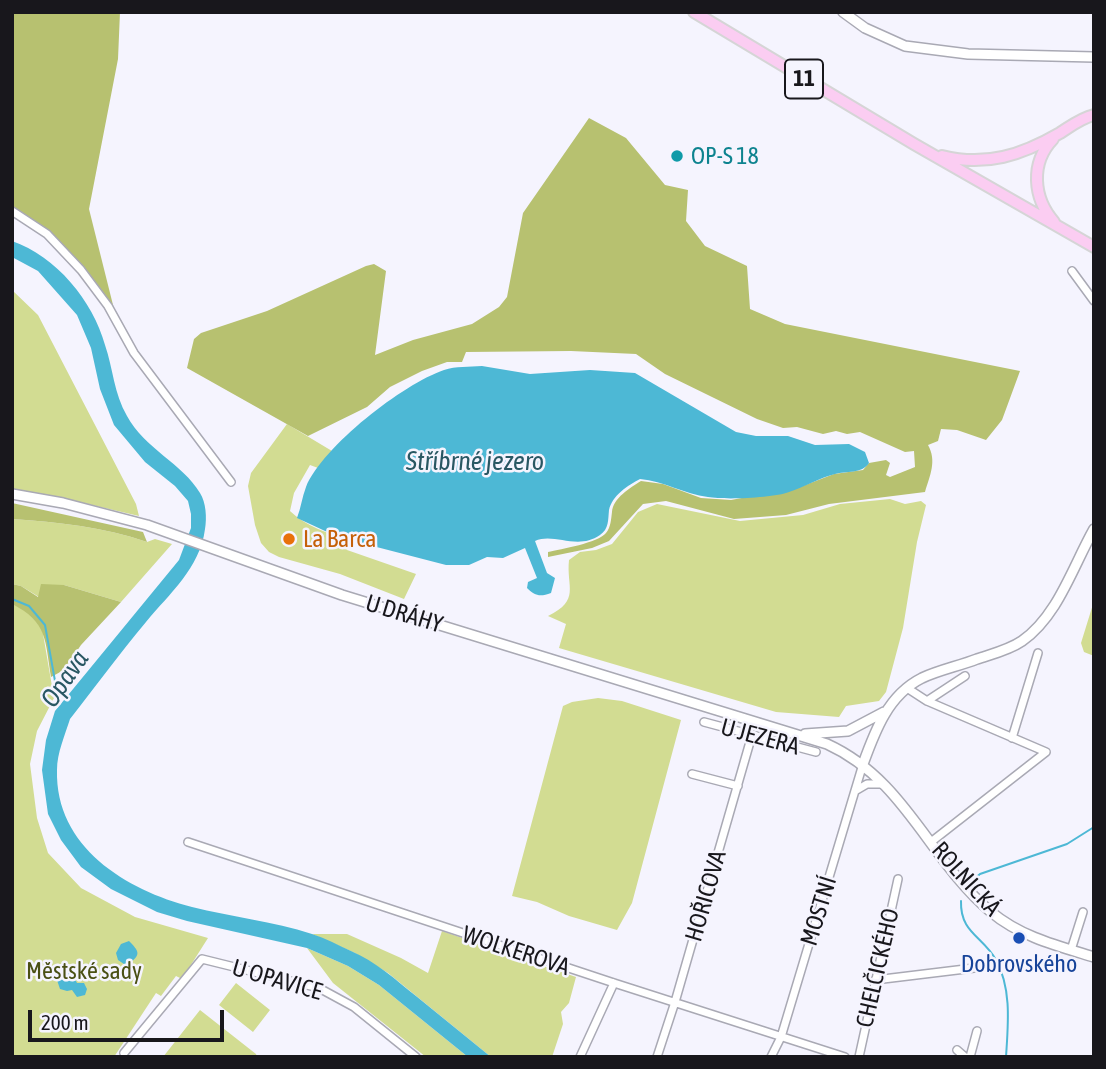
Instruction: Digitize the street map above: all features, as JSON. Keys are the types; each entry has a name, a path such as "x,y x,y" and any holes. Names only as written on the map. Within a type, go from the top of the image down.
{"main road":[{"name":"11","path":"694,12 914,144 1094,247"},
{"path":"914,144 943,157 985,161 1016,155 1081,119 1094,115"},
{"path":"1060,133 1042,154 1036,179 1043,207 1061,229"}],"street":[{"path":"843,12 864,29 905,46 954,53 1094,57"},
{"path":"12,211 47,234 81,270 108,306 134,353 231,482"},
{"path":"1072,271 1094,301"},
{"name":"U DRÁHY","path":"12,494 63,503 151,526 342,595 797,734 842,751 863,764 886,711 907,688 933,673 1006,648 1021,641 1036,629 1053,606 1094,529"},
{"path":"1012,738 1038,653"},
{"path":"927,701 965,676"},
{"path":"907,688 927,701 1046,752 931,842"},
{"name":"U DRÁHY","path":"797,734 848,731 886,711"},
{"name":"U JEZERA","path":"704,722 816,752"},
{"name":"HOŘICOVA","path":"657,1057 676,1002 752,735"},
{"name":"ROLNICKÁ","path":"863,764 885,784 966,887 992,913 1025,934 1094,957"},
{"name":"MOSTNÍ","path":"771,1057 781,1037 863,764"},
{"path":"692,774 738,786"},
{"path":"855,792 867,784 885,784"},
{"name":"WOLKEROVA","path":"188,842 845,1057"},
{"name":"CHELČICKÉHO","path":"859,1057 898,879"},
{"path":"1071,950 1083,912"},
{"name":"U OPAVICE","path":"124,1053 202,959 319,988 354,1007 416,1057"},
{"path":"875,980 982,967"},
{"path":"580,1057 614,983"},
{"path":"957,1050 967,1057 977,1031"}],"green space":[{"path":"12,12 120,12 118,59 89,209 114,309 47,229 12,207"},
{"path":"589,118 626,138 665,185 688,190 686,221 705,246 747,266 750,309 785,324 1020,371 1002,420 986,440 957,430 941,429 938,441 928,445 932,462 925,492 829,504 786,515 734,519 666,501 643,504 609,541 592,548 548,557 548,552 602,537 609,528 615,502 641,481 663,484 701,498 731,500 800,487 834,474 863,470 869,463 886,460 890,463 886,475 890,477 915,467 914,451 905,452 860,432 847,434 836,431 823,434 797,427 783,428 757,419 665,374 636,354 571,351 466,352 462,362 447,362 422,371 390,387 367,407 308,436 187,368 194,339 201,333 267,311 374,264 386,271 375,355 413,340 472,324 499,307 507,297 523,213"},
{"path":"12,290 38,315 136,504 139,516 12,489"},
{"path":"287,424 332,451 318,468 310,465 294,493 290,511 310,525 350,540 347,550 416,574 404,599 340,574 279,557 269,552 261,543 248,486 251,473"},
{"path":"890,499 905,504 921,501 926,505 903,628 886,692 879,701 846,706 839,717 776,712 559,648 566,624 548,616 565,604 568,598 569,560 580,552 612,544 638,512 657,504 740,521 803,515 840,504"},
{"path":"12,503 143,532 147,542 81,526 12,519"},
{"path":"12,519 81,526 147,542 155,539 172,544 121,602 64,585 39,597 21,586 12,584"},
{"path":"12,584 21,586 38,597 41,584 64,585 121,602 81,645 64,670 51,677 43,634 32,618 12,604"},
{"path":"1094,601 1094,656 1084,652 1081,643"},
{"name":"Městské sady","path":"12,604 29,612 42,628 54,698 37,731 30,764 37,818 48,853 81,888 135,917 208,938 182,979 176,976 161,996 156,993 114,1057 12,1057"},
{"path":"598,698 622,701 681,720 632,903 617,930 512,896 563,706"},
{"path":"442,931 576,977 569,1003 561,1012 563,1024 552,1057 491,1057 388,973 355,953 312,934 347,934 428,973"},
{"path":"307,948 348,966 379,985 468,1057 426,1057 333,983"},
{"path":"236,983 270,1010 253,1032 219,1005"},
{"path":"200,1010 256,1054 257,1057 163,1057"}],"water":[{"path":"12,241 43,257 58,269 82,297 99,329 119,399 127,416 143,437 193,483 202,497 205,510 206,525 202,543 190,568 70,719 57,764 60,797 68,821 81,843 99,861 143,889 192,907 267,922 322,937 360,955 393,977 491,1057 468,1057 379,985 348,966 307,948 157,912 111,889 81,867 61,840 48,814 42,770 46,740 55,711 179,560 191,528 191,514 188,501 175,486 145,462 114,425 100,389 91,348 77,315 38,271 12,257"},
{"name":"Stříbrné jezero","path":"482,366 530,374 590,370 635,373 736,432 756,436 788,436 815,445 849,444 865,452 869,463 858,471 829,476 789,492 749,498 708,497 640,479 613,500 607,527 600,535 574,542 550,539 535,541 547,573 555,578 551,593 544,595 535,594 527,588 528,582 537,578 525,548 503,558 487,557 469,565 446,565 338,537 297,518 306,487 315,471 329,453 366,418 427,377 458,367"},
{"path":"129,941 137,954 127,966 118,960 116,953 121,944"},
{"path":"64,972 72,973 77,983 84,983 87,989 85,995 77,997 72,990 60,989 57,980"}],"waterway":[{"name":"Opava","path":"12,599 29,606 45,625 60,709"},
{"path":"973,880 980,874 1067,844 1094,827"},
{"path":"961,901 964,920 991,952 1005,983 1008,1007 1006,1057"}],"place":[{"name":"OP-S 18","path":"677,156"},
{"name":"La Barca","path":"289,539"},
{"name":"Dobrovského","path":"1019,938"}]}
